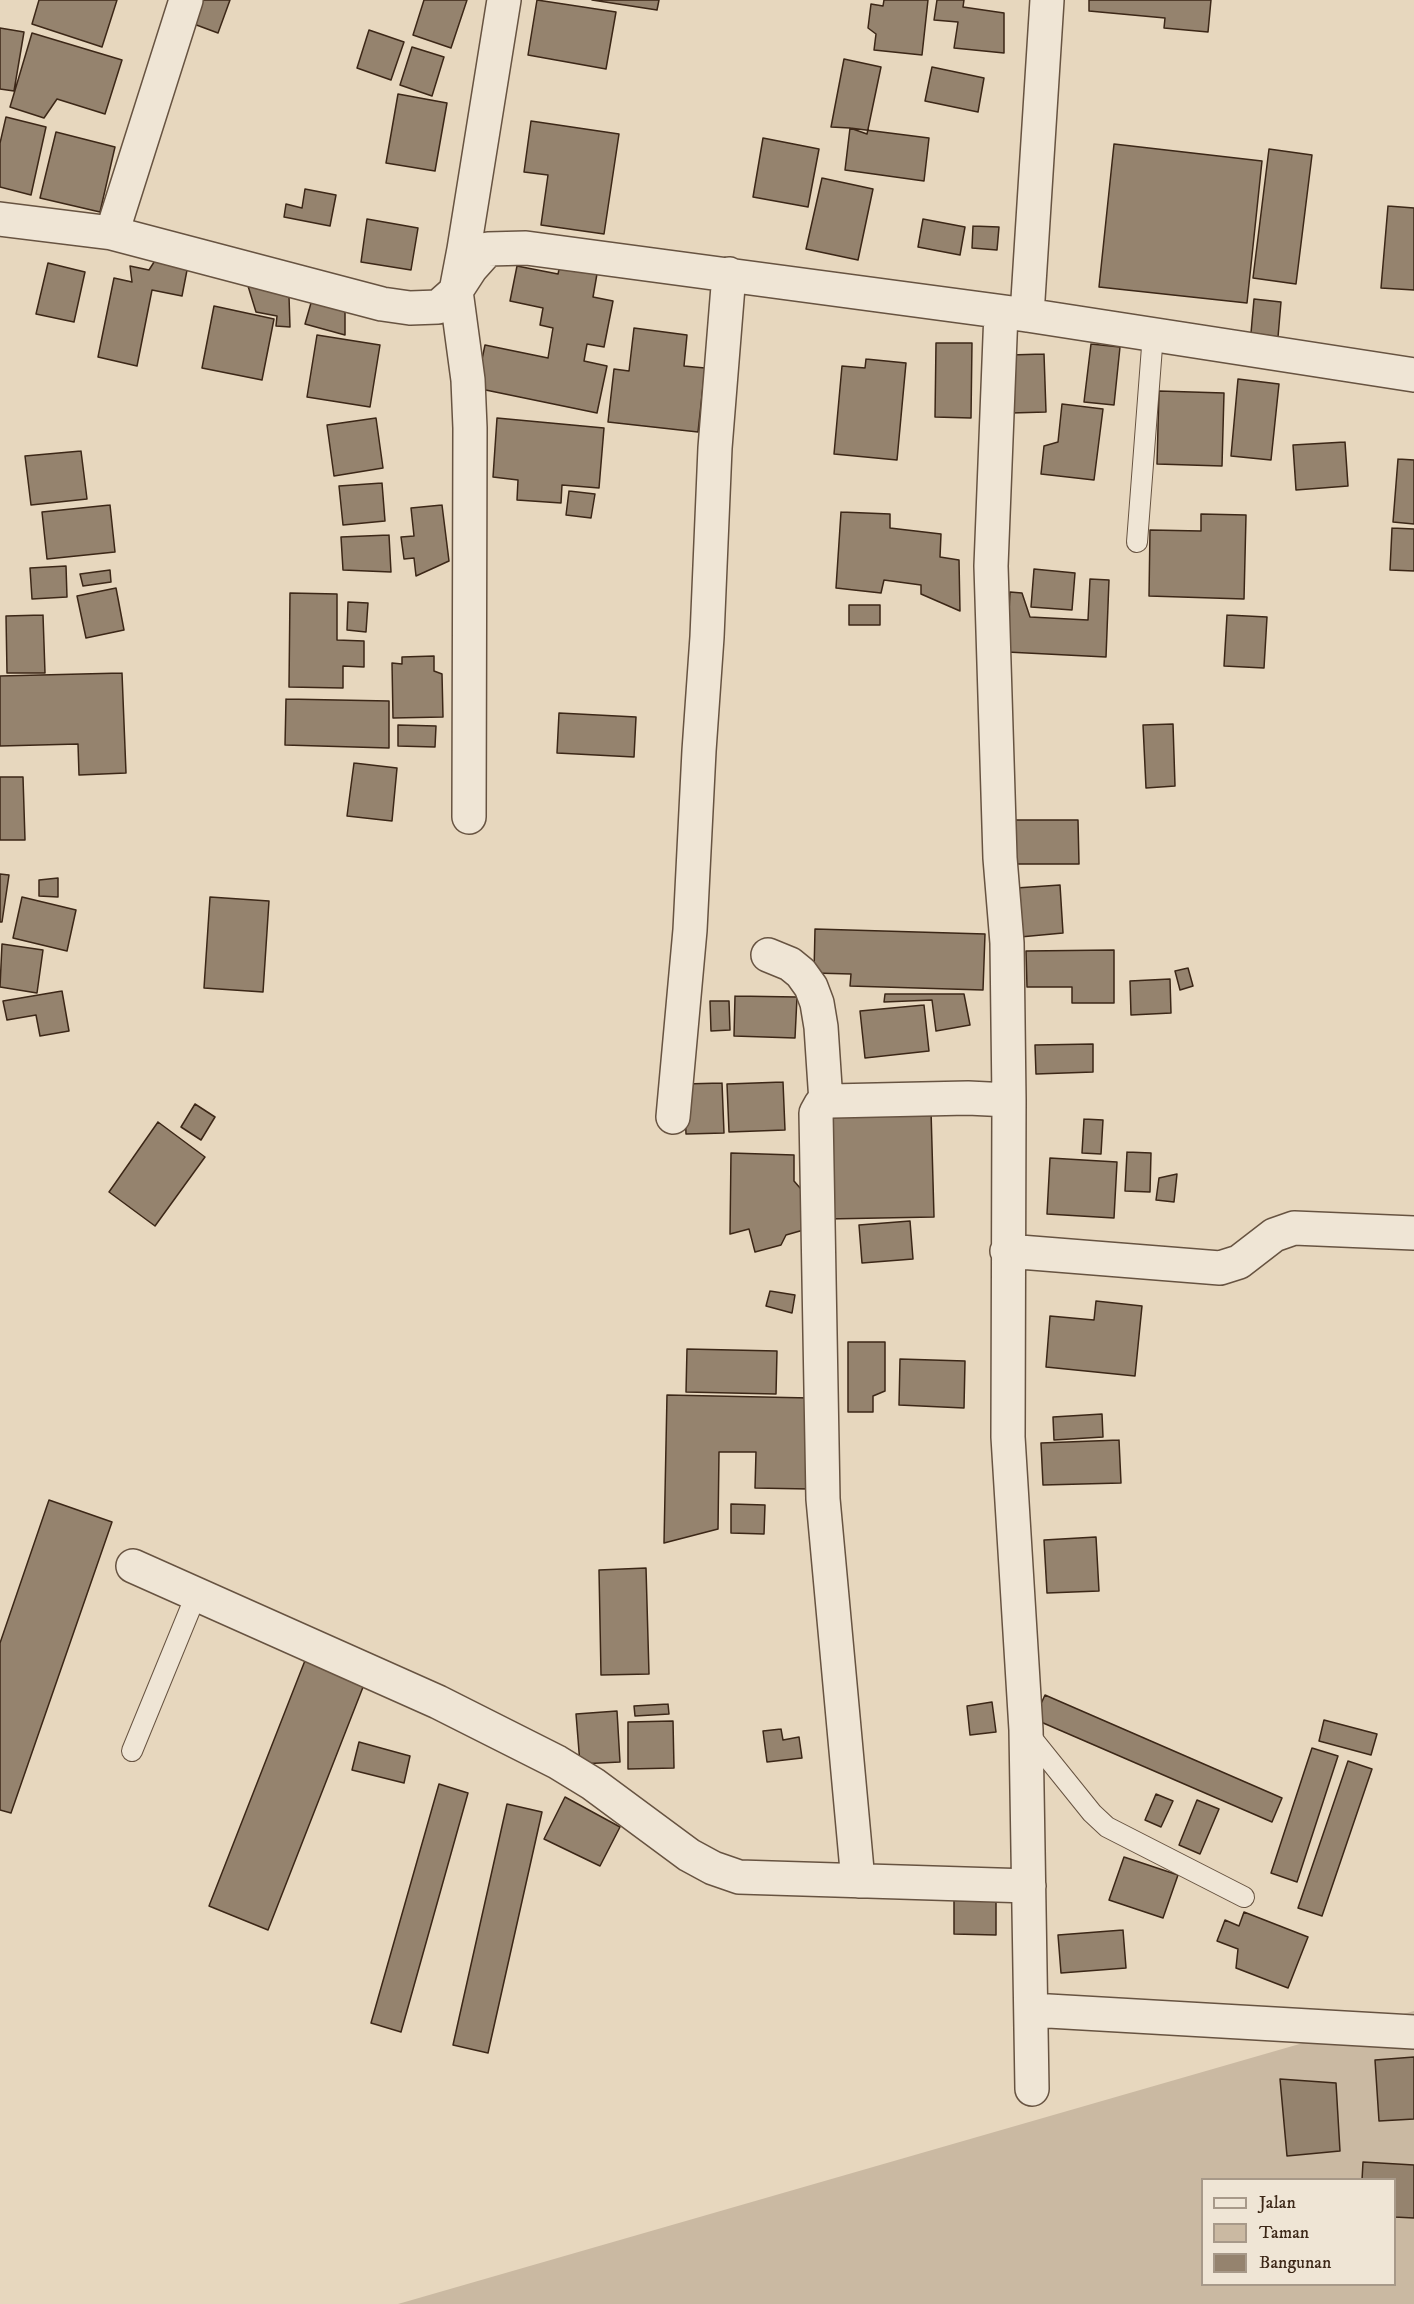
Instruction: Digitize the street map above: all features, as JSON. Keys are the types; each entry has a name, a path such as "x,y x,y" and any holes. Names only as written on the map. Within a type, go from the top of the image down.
{"street":[{"path":"112,233 186,0"},
{"path":"469,817 469,416 468,380 456,291 504,0"},
{"path":"1032,2089 1026,1730 1008,1437 1007,943 1000,858 991,567 1014,313 1047,0"},
{"path":"0,219 112,233 382,304 410,308 438,307 456,291 471,268 488,249 526,248 1014,313 1414,375"},
{"path":"673,1117 690,930 707,638 715,448 729,274"},
{"path":"768,956 796,968 811,987 817,1003 821,1027 826,1102"},
{"path":"858,1881 824,1499 816,1121 819,1107 826,1102 968,1098 1009,1100"},
{"path":"1007,1251 1220,1268 1239,1262 1274,1235 1294,1228 1414,1233"},
{"path":"133,1566 438,1702 548,1757 593,1784 689,1855 713,1868 739,1877 1029,1886"},
{"path":"1031,2010 1414,2032"}],"lane":[{"path":"1137,542 1153,334"},
{"path":"132,1751 196,1595"},
{"path":"1026,1730 1092,1813 1107,1827 1244,1897"}],"green space":[{"path":"1414,2011 1414,2304 398,2304"}],"building":[{"path":"39,0 117,0 102,47 32,24"},
{"path":"190,0 230,0 218,33 183,20"},
{"path":"424,0 467,0 451,48 413,35"},
{"path":"537,0 616,12 606,69 528,55"},
{"path":"592,0 659,0 657,10"},
{"path":"884,0 928,0 922,55 874,50 876,34 868,28 871,4 883,6"},
{"path":"937,0 964,0 963,7 1004,13 1004,53 954,48 958,22 934,20"},
{"path":"1089,0 1211,0 1208,32 1164,28 1165,18 1089,11"},
{"path":"0,28 24,32 14,91 0,89"},
{"path":"369,30 404,42 391,80 357,68"},
{"path":"32,33 122,60 105,114 57,99 44,118 10,107"},
{"path":"412,47 444,57 432,96 400,85"},
{"path":"844,59 881,67 867,134 850,128 831,127"},
{"path":"932,67 984,78 978,112 925,101"},
{"path":"398,94 447,103 435,171 386,163"},
{"path":"6,117 46,127 31,195 0,187 0,143"},
{"path":"531,121 619,134 604,234 541,225 548,175 524,172"},
{"path":"850,128 929,138 924,181 845,170"},
{"path":"56,132 115,147 100,212 40,198"},
{"path":"763,138 819,149 808,207 753,197"},
{"path":"1114,144 1262,161 1247,303 1099,287"},
{"path":"1269,149 1312,155 1296,284 1253,278"},
{"path":"822,178 873,189 858,260 806,249"},
{"path":"305,189 336,195 330,226 284,217 286,204 302,208"},
{"path":"1388,206 1414,208 1414,290 1381,288"},
{"path":"367,219 418,228 411,270 361,262"},
{"path":"923,219 965,227 960,255 918,247"},
{"path":"973,226 999,227 997,250 972,248"},
{"path":"156,259 188,265 182,296 152,290 137,366 98,357 114,278 132,282 130,266 149,270"},
{"path":"561,261 598,268 593,297 613,301 604,347 587,344 584,361 607,366 597,413 476,388 485,345 548,358 553,328 540,325 543,308 510,301 517,266 558,274"},
{"path":"48,263 85,272 74,322 36,314"},
{"path":"248,286 289,296 290,327 276,326 277,316 256,312"},
{"path":"313,296 345,305 345,335 305,324"},
{"path":"1254,299 1281,302 1278,337 1251,333"},
{"path":"214,306 274,319 262,380 202,368"},
{"path":"634,328 687,335 684,366 705,368 698,432 608,422 614,369 629,371"},
{"path":"317,335 380,345 370,407 307,397"},
{"path":"936,343 972,343 971,418 935,417"},
{"path":"1091,344 1120,347 1114,405 1084,402"},
{"path":"1044,354 1046,412 1011,413 1009,355"},
{"path":"866,359 906,363 897,460 834,454 842,366 865,368"},
{"path":"1238,379 1279,384 1271,460 1231,456"},
{"path":"1159,391 1224,393 1222,466 1157,464"},
{"path":"1062,404 1103,409 1094,480 1041,474 1044,446 1058,442"},
{"path":"376,418 383,468 334,476 327,425"},
{"path":"497,418 604,428 599,488 562,485 561,503 517,500 518,480 493,477"},
{"path":"1345,442 1348,486 1296,490 1293,445"},
{"path":"81,451 87,499 31,505 25,456"},
{"path":"1398,459 1414,460 1414,524 1393,522"},
{"path":"382,483 385,521 343,525 339,486"},
{"path":"569,491 595,494 591,518 566,515"},
{"path":"110,505 115,552 47,559 42,512"},
{"path":"442,505 449,561 416,576 414,558 404,559 401,537 414,536 411,508"},
{"path":"841,512 890,514 890,528 941,534 940,557 959,560 960,611 921,594 921,585 884,580 881,593 836,588"},
{"path":"1201,514 1246,515 1244,599 1149,596 1150,530 1201,531"},
{"path":"1392,528 1414,529 1414,571 1390,570"},
{"path":"389,535 391,572 343,570 341,537"},
{"path":"66,566 67,597 32,599 30,568"},
{"path":"1034,569 1075,573 1072,610 1031,607"},
{"path":"110,570 111,582 83,586 80,574"},
{"path":"1090,579 1109,580 1106,657 1007,652 1010,592 1022,593 1030,617 1088,620"},
{"path":"116,588 124,630 86,638 77,596"},
{"path":"290,593 337,594 337,640 364,641 364,667 343,666 343,688 289,687"},
{"path":"348,602 368,603 366,632 347,630"},
{"path":"849,605 880,605 880,625 849,625"},
{"path":"43,615 45,673 7,673 6,616"},
{"path":"1227,615 1267,617 1264,668 1224,666"},
{"path":"434,656 434,671 442,674 443,717 393,718 392,663 402,664 402,657"},
{"path":"122,673 126,773 79,775 78,744 0,746 0,676"},
{"path":"286,699 389,701 389,748 285,745"},
{"path":"559,713 636,717 634,757 557,753"},
{"path":"1173,724 1175,786 1146,788 1143,725"},
{"path":"398,725 436,726 435,747 398,746"},
{"path":"354,763 397,768 392,821 347,816"},
{"path":"0,777 23,777 25,840 0,840"},
{"path":"1008,820 1078,820 1079,864 1009,864"},
{"path":"0,874 9,875 2,922 0,922"},
{"path":"58,878 58,897 39,896 39,880"},
{"path":"1060,885 1063,933 1020,937 1016,888"},
{"path":"22,897 76,910 67,951 13,938"},
{"path":"210,897 269,901 263,992 204,988"},
{"path":"815,929 985,934 983,990 850,986 851,974 814,973"},
{"path":"2,944 43,950 37,993 0,987"},
{"path":"1114,950 1114,1003 1072,1003 1072,987 1027,987 1026,951"},
{"path":"1188,968 1193,986 1180,990 1175,971"},
{"path":"1170,979 1171,1013 1131,1015 1130,981"},
{"path":"62,991 69,1031 40,1036 36,1015 7,1020 3,1001"},
{"path":"885,994 964,994 970,1025 936,1031 932,1000 884,1002"},
{"path":"735,996 797,997 795,1038 734,1036"},
{"path":"710,1001 729,1001 730,1030 711,1031"},
{"path":"924,1005 929,1051 865,1058 860,1011"},
{"path":"1093,1044 1093,1072 1036,1074 1035,1045"},
{"path":"783,1082 785,1130 729,1132 727,1084"},
{"path":"722,1083 724,1133 686,1134 684,1084"},
{"path":"195,1104 215,1117 201,1140 181,1127"},
{"path":"931,1110 934,1217 826,1219 824,1112"},
{"path":"1084,1119 1103,1120 1101,1154 1082,1153"},
{"path":"158,1122 205,1157 155,1226 109,1192"},
{"path":"1127,1152 1151,1153 1150,1192 1125,1191"},
{"path":"731,1153 794,1155 794,1181 807,1196 807,1229 786,1235 781,1245 755,1252 749,1229 730,1234"},
{"path":"1050,1158 1117,1162 1114,1218 1047,1214"},
{"path":"1177,1174 1174,1202 1156,1200 1159,1178"},
{"path":"910,1221 913,1259 862,1263 859,1225"},
{"path":"770,1291 795,1295 792,1313 766,1306"},
{"path":"1096,1301 1142,1306 1135,1376 1046,1367 1050,1316 1094,1320"},
{"path":"848,1342 885,1342 885,1391 873,1396 873,1412 848,1412"},
{"path":"687,1349 777,1351 776,1394 686,1392"},
{"path":"900,1359 965,1361 964,1408 899,1405"},
{"path":"667,1395 810,1398 809,1489 755,1488 756,1452 719,1452 718,1529 664,1543"},
{"path":"1102,1414 1103,1437 1054,1440 1053,1417"},
{"path":"1119,1440 1121,1483 1043,1485 1041,1443"},
{"path":"49,1500 112,1522 11,1813 0,1810 0,1643"},
{"path":"731,1504 765,1505 764,1534 731,1533"},
{"path":"1096,1537 1099,1591 1047,1593 1044,1540"},
{"path":"646,1568 649,1674 601,1675 599,1570"},
{"path":"306,1658 365,1682 268,1930 209,1906"},
{"path":"1045,1695 1282,1798 1272,1822 1034,1719"},
{"path":"992,1702 996,1732 970,1735 967,1706"},
{"path":"668,1704 669,1714 635,1716 634,1706"},
{"path":"617,1711 620,1762 580,1764 576,1714"},
{"path":"1324,1720 1377,1734 1371,1755 1319,1741"},
{"path":"673,1721 674,1768 628,1769 628,1722"},
{"path":"781,1729 783,1740 799,1737 802,1758 767,1762 763,1731"},
{"path":"359,1742 410,1756 404,1783 352,1770"},
{"path":"1312,1748 1338,1756 1297,1882 1271,1873"},
{"path":"1348,1761 1372,1769 1322,1916 1298,1908"},
{"path":"439,1784 468,1793 401,2032 371,2023"},
{"path":"1156,1794 1173,1801 1161,1827 1145,1820"},
{"path":"565,1797 620,1827 600,1866 544,1839"},
{"path":"1197,1800 1219,1809 1200,1854 1179,1845"},
{"path":"507,1804 542,1812 488,2053 453,2045"},
{"path":"1124,1857 1178,1875 1163,1918 1109,1900"},
{"path":"954,1887 996,1888 996,1935 954,1934"},
{"path":"1244,1912 1308,1937 1288,1988 1236,1968 1238,1949 1217,1941 1225,1920 1239,1926"},
{"path":"1123,1930 1126,1968 1061,1973 1058,1935"},
{"path":"1414,2057 1414,2119 1379,2121 1375,2060"},
{"path":"1280,2079 1336,2083 1340,2151 1287,2156"},
{"path":"1363,2162 1414,2165 1414,2218 1396,2217 1396,2178 1362,2178"}]}
